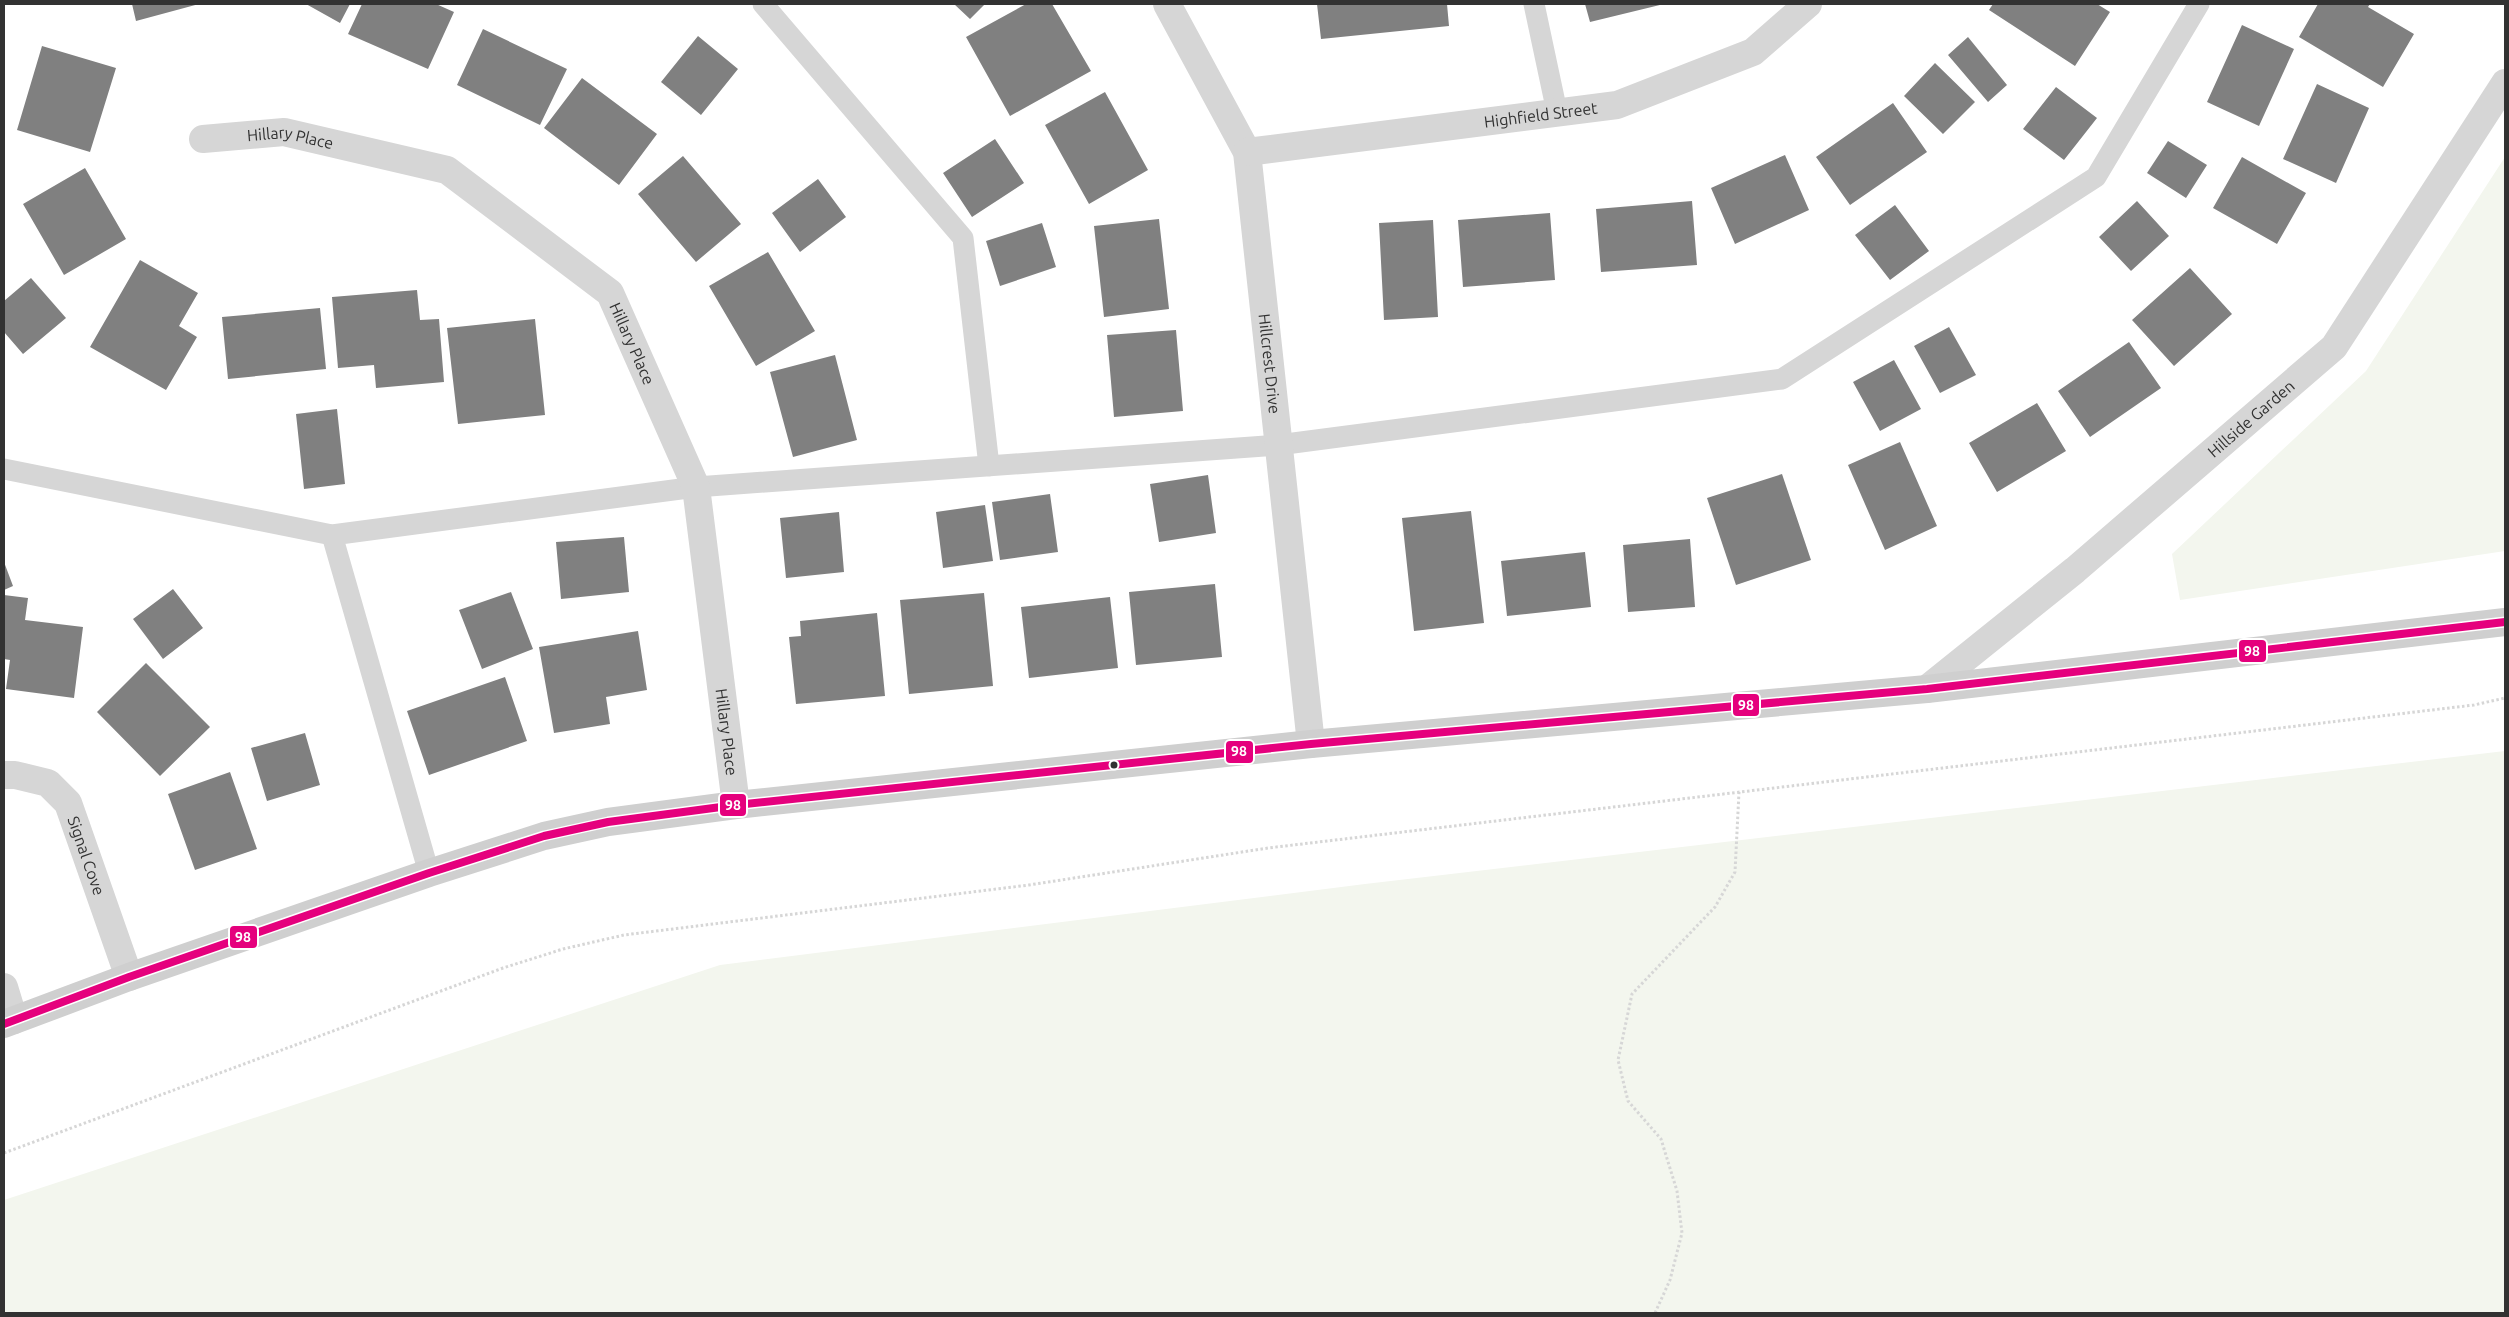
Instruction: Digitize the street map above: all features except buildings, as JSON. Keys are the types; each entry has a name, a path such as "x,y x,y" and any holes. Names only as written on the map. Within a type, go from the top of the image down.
{"street":[{"name":"Hillcrest Drive","path":"1166,4 1246,152 1310,744"},
{"name":"Highfield Street","path":"1246,152 1617,105 1753,52 1808,4"},
{"name":"Hillside Garden","path":"1927,689 2075,570 2334,347 2505,83"},
{"name":"Hillary Place","path":"203,139 284,132 447,170 610,293 696,487 736,805"},
{"path":"4,987 9,1022 129,977 429,873 544,836 608,822 736,805 1310,744 1927,689 2505,622"},
{"name":"Signal Cove","path":"4,776 15,775 48,783 68,803 129,977"}],"lane":[{"path":"763,4 962,238 989,466"},
{"path":"1534,4 1557,112"},
{"path":"4,469 332,535 696,487 1278,445 1782,379 2096,177 2199,4"},
{"path":"332,535 429,873"}],"path":[{"path":"4,1153 504,968 563,949 624,935 1029,885 1268,848 2464,706 2505,698"},
{"path":"1655,1313 1670,1280 1682,1233 1677,1191 1661,1139 1628,1101 1618,1060 1632,994 1716,907 1735,872 1739,792"}],"shaded area":[{"path":"2505,157 2505,551 2180,600 2172,554 2366,371"},
{"path":"2505,751 2505,1313 4,1313 4,1200 720,965 1365,884"}],"transit line":[{"name":"98","path":"4,1024 129,977 429,873 544,836 608,822 736,805 1311,744 1927,689 2505,622"}]}
